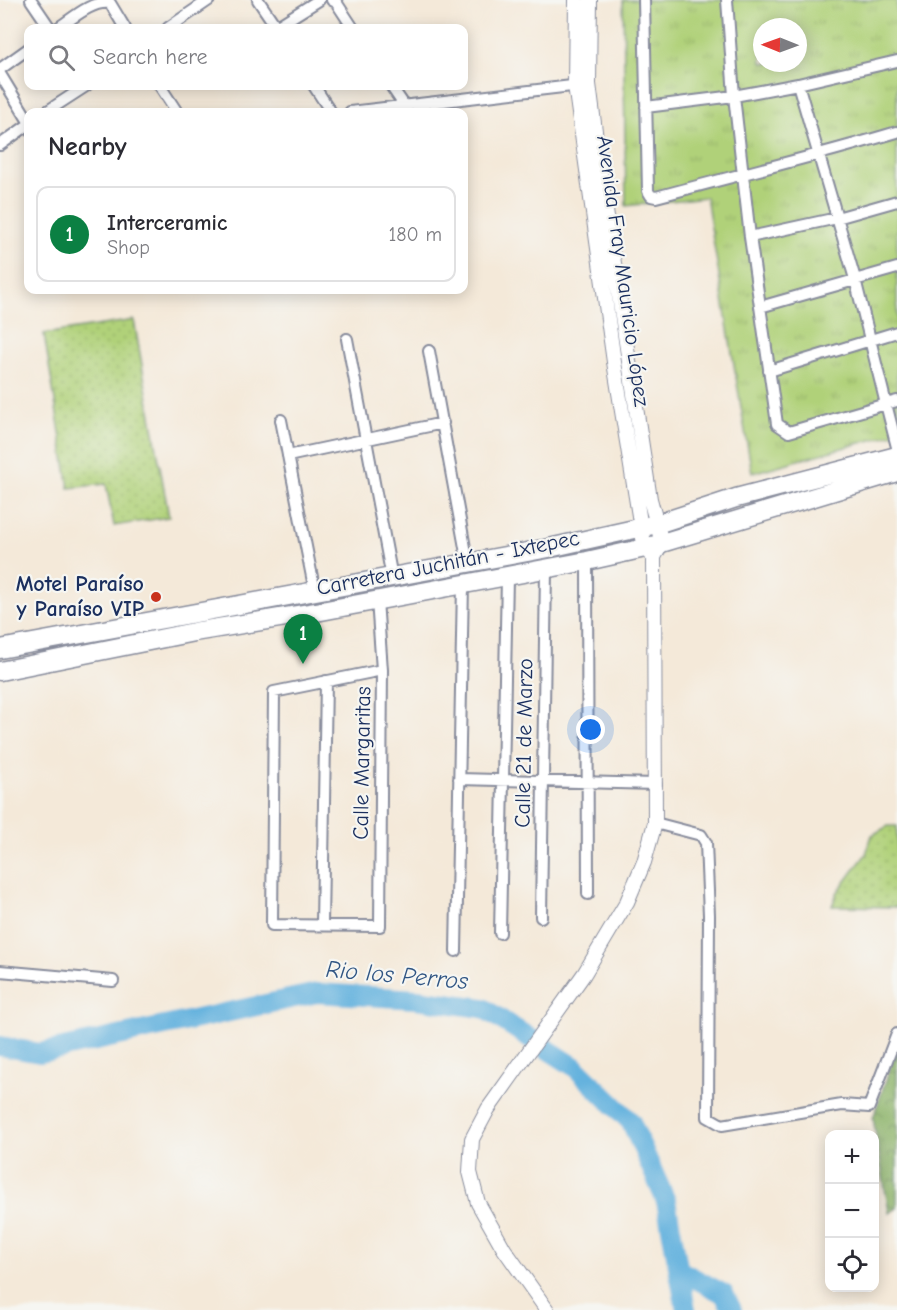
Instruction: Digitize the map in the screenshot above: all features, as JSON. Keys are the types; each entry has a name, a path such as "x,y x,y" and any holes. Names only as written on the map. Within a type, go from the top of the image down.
{"main road":[{"name":"Carretera Juchitán - Ixtepec","path":"0,649 468,564 649,526 736,498 897,456"},
{"name":"Carretera Juchitán - Ixtepec","path":"0,671 194,632 316,612 654,549 897,472"},
{"path":"94,632 98,651"}],"street":[{"path":"31,0 47,24"},
{"path":"64,24 102,0 110,3 123,24"},
{"path":"174,24 209,0"},
{"path":"258,0 273,24"},
{"path":"282,24 319,0"},
{"path":"332,0 336,2 350,24"},
{"name":"Avenida Fray Mauricio López","path":"547,1310 504,1249 478,1203 470,1172 472,1139 488,1109 584,974 627,902 644,862 655,823 656,784 654,549 649,526 650,499 601,178 582,85 576,0"},
{"name":"Avenida Fray Mauricio López","path":"582,85 590,0"},
{"path":"644,0 648,191 651,196 656,197 819,155 897,132"},
{"path":"727,0 742,173 777,424 789,432 897,401"},
{"path":"0,69 24,52"},
{"path":"646,107 734,96 897,61"},
{"path":"0,75 24,114"},
{"path":"798,84 855,279 868,340 897,447"},
{"path":"381,108 582,85"},
{"path":"52,108 80,90"},
{"path":"163,90 174,108"},
{"path":"317,90 328,108"},
{"path":"394,90 404,105"},
{"path":"0,145 24,128"},
{"path":"750,237 837,218 897,201"},
{"path":"760,307 897,268"},
{"path":"769,371 897,332"},
{"path":"347,339 392,578"},
{"path":"429,351 468,564"},
{"path":"281,420 315,592"},
{"path":"288,456 443,423"},
{"path":"587,561 588,894"},
{"name":"Calle 21 de Marzo","path":"541,917 546,570"},
{"path":"500,933 507,577"},
{"path":"456,951 463,584"},
{"name":"Calle Margaritas","path":"322,925 380,926 382,670 377,600"},
{"path":"326,681 322,925 272,926 274,692 326,681 382,670"},
{"path":"459,779 656,784"},
{"path":"655,823 701,835 706,843 709,915 708,1117 722,1125 842,1105 869,1107 897,1034"},
{"path":"0,971 113,981"}],"green space":[{"path":"623,0 897,0 897,433 752,473 706,197 626,206"},
{"path":"134,320 169,517 114,526 106,484 69,488 44,334"},
{"path":"888,826 897,826 897,907 832,906 837,893 866,854 872,835"},
{"path":"897,1047 897,1208 889,1213 879,1154 879,1130 875,1130 873,1118"}],"waterway":[{"name":"Rio los Perros","path":"0,1046 40,1053 317,993 416,999 483,1008 575,1067 631,1122 666,1201 686,1310"},
{"name":"Rio los Perros","path":"679,1270 724,1294 732,1310"}],"place":[{"name":"Motel Paraíso y Paraíso VIP","path":"156,597"},
{"name":"Interceramic","path":"303,664"}]}
